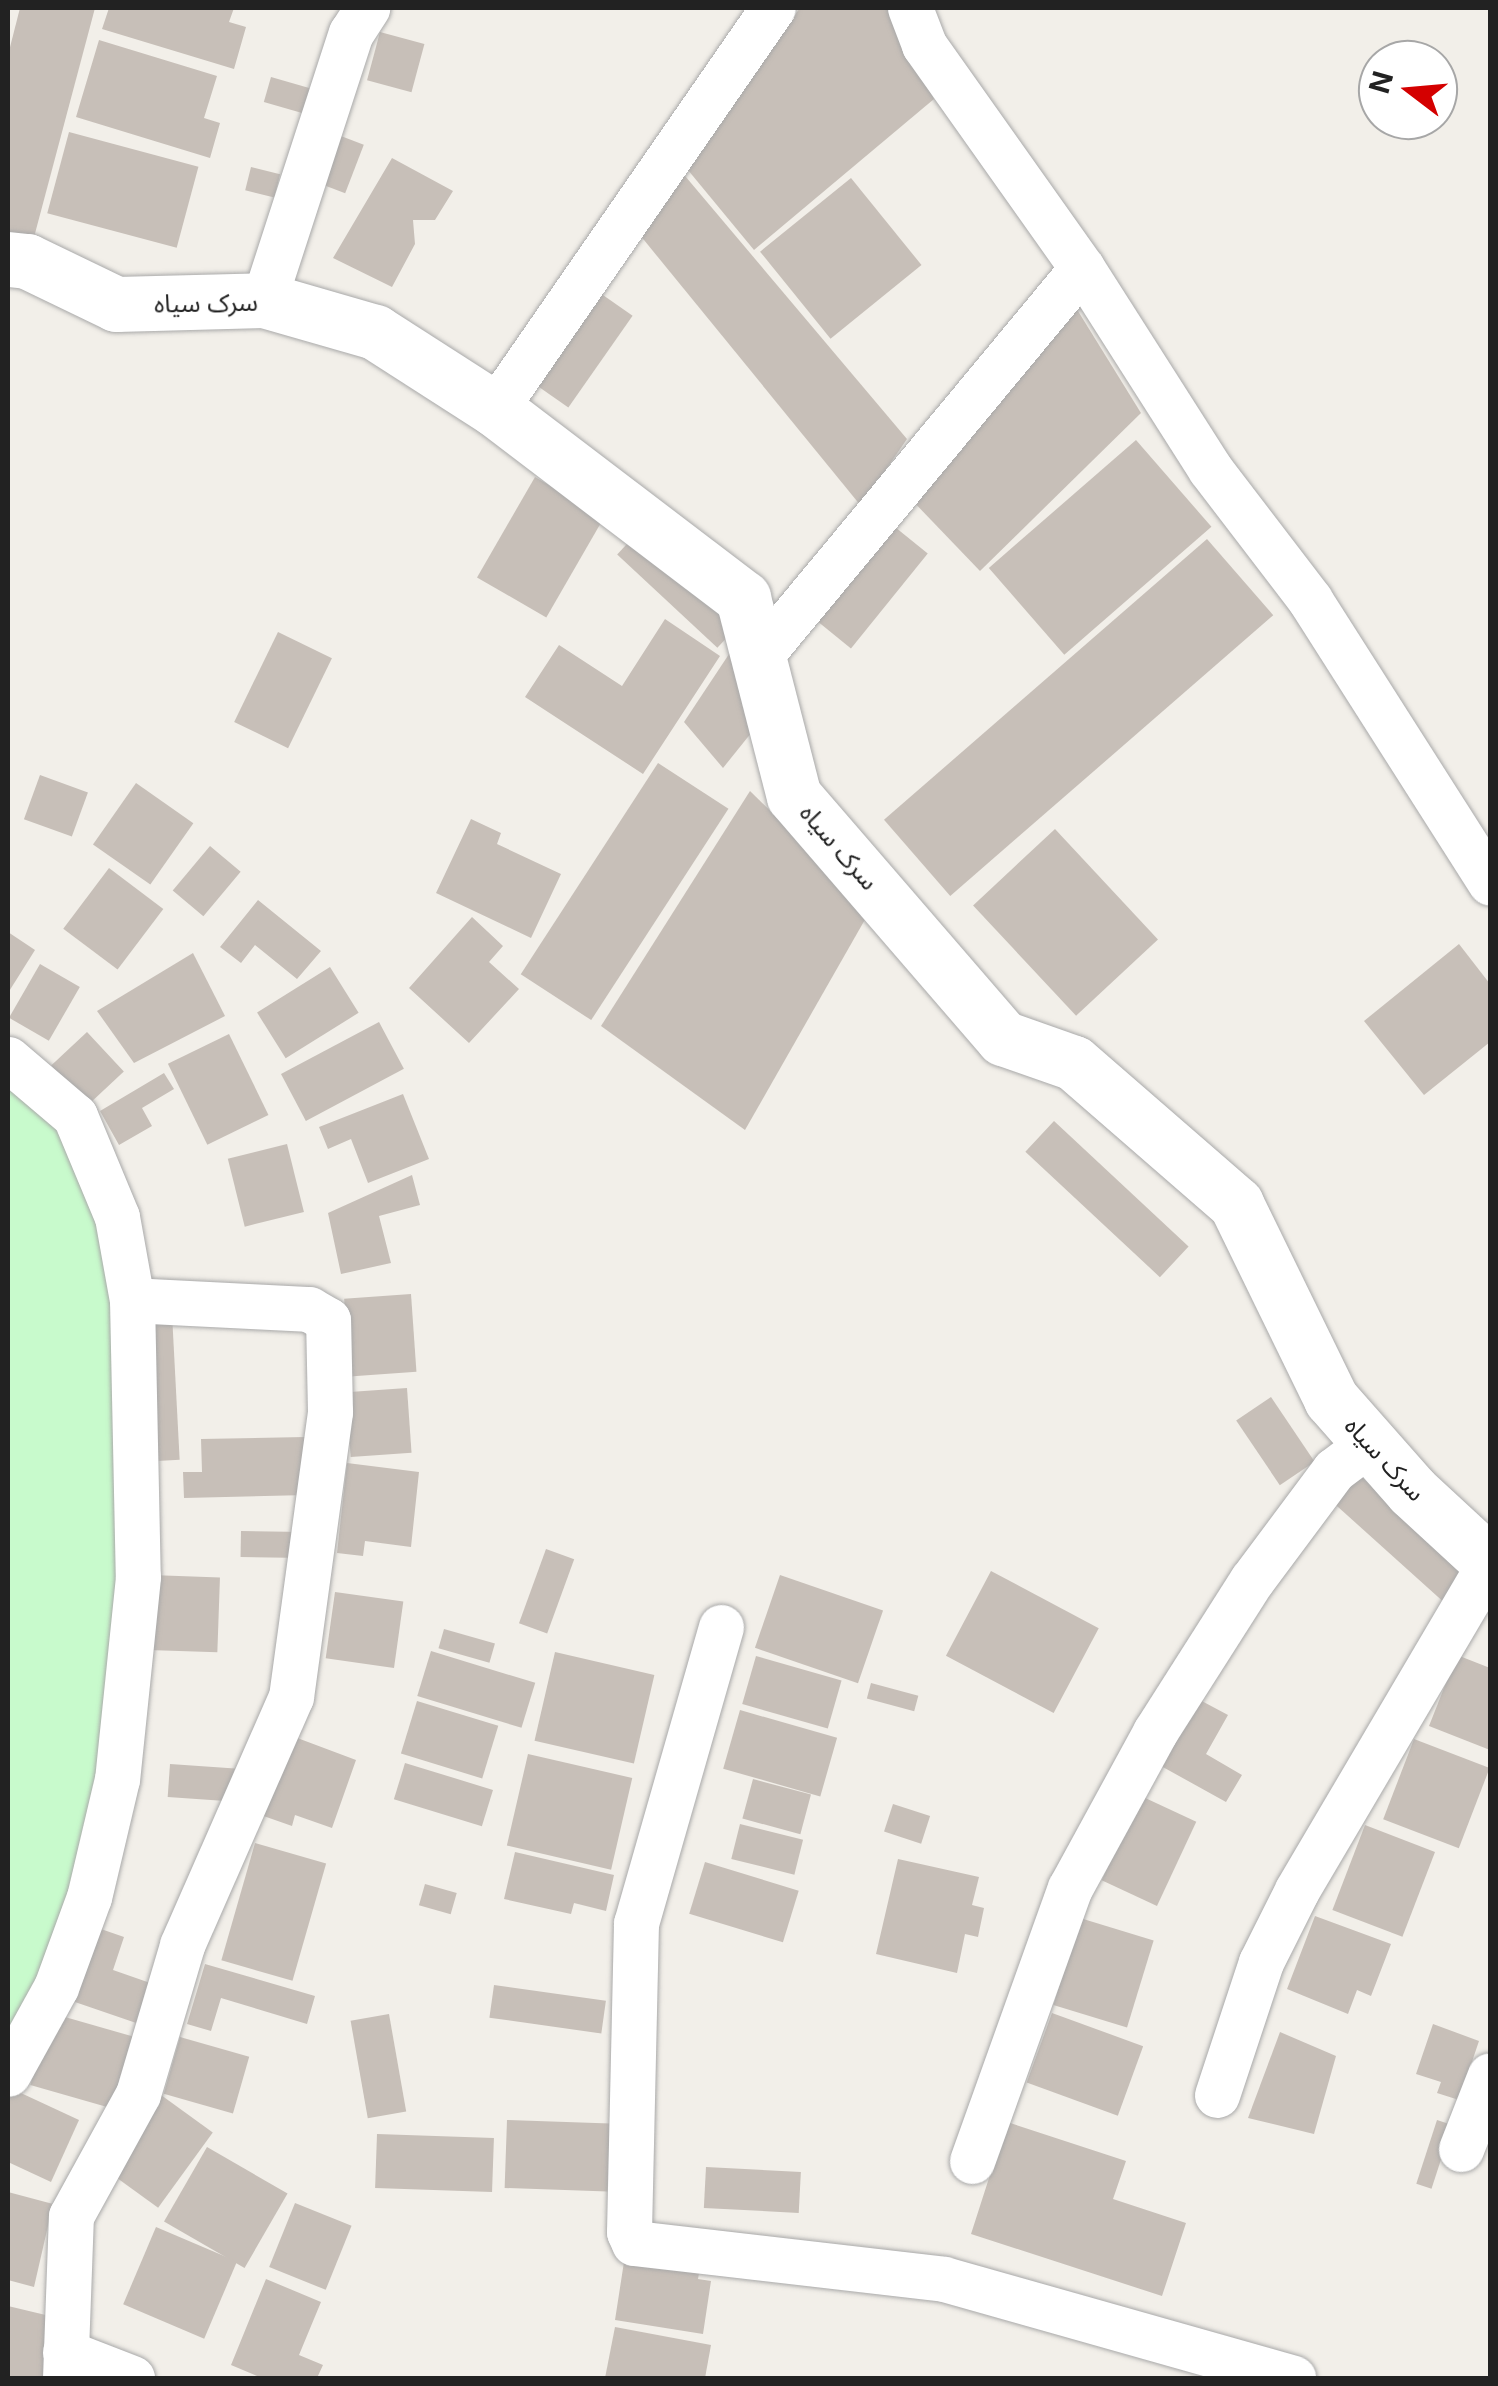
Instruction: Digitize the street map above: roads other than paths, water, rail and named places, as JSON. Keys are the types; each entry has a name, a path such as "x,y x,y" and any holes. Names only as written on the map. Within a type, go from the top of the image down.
{"street":[{"path":"264,300 351,33 367,8"},
{"path":"495,408 773,8"},
{"path":"910,8 924,45 1082,268 1210,469 1310,600 1490,883"},
{"name":"سرک سیاه","path":"8,259 28,261 116,304 264,300 375,332 495,408 744,598 794,796 1003,1038 1074,1063 1236,1204 1330,1399 1490,1563"},
{"path":"760,656 1082,268"},
{"path":"8,1059 75,1116 117,1217 132,1300 138,1577 117,1779 89,1897 56,1987 8,2074"},
{"path":"132,1300 309,1309 328,1320 330,1412 291,1697 182,1945 138,2094 71,2216 65,2365 132,2378"},
{"path":"972,2161 1070,1888 1155,1732 1252,1580 1322,1486 1370,1443"},
{"path":"1217,2094 1261,1962 1297,1890 1490,1563"},
{"path":"721,1626 636,1924 628,2232 634,2243 944,2279 1293,2378"},
{"path":"1461,2149 1490,2075"}]}
